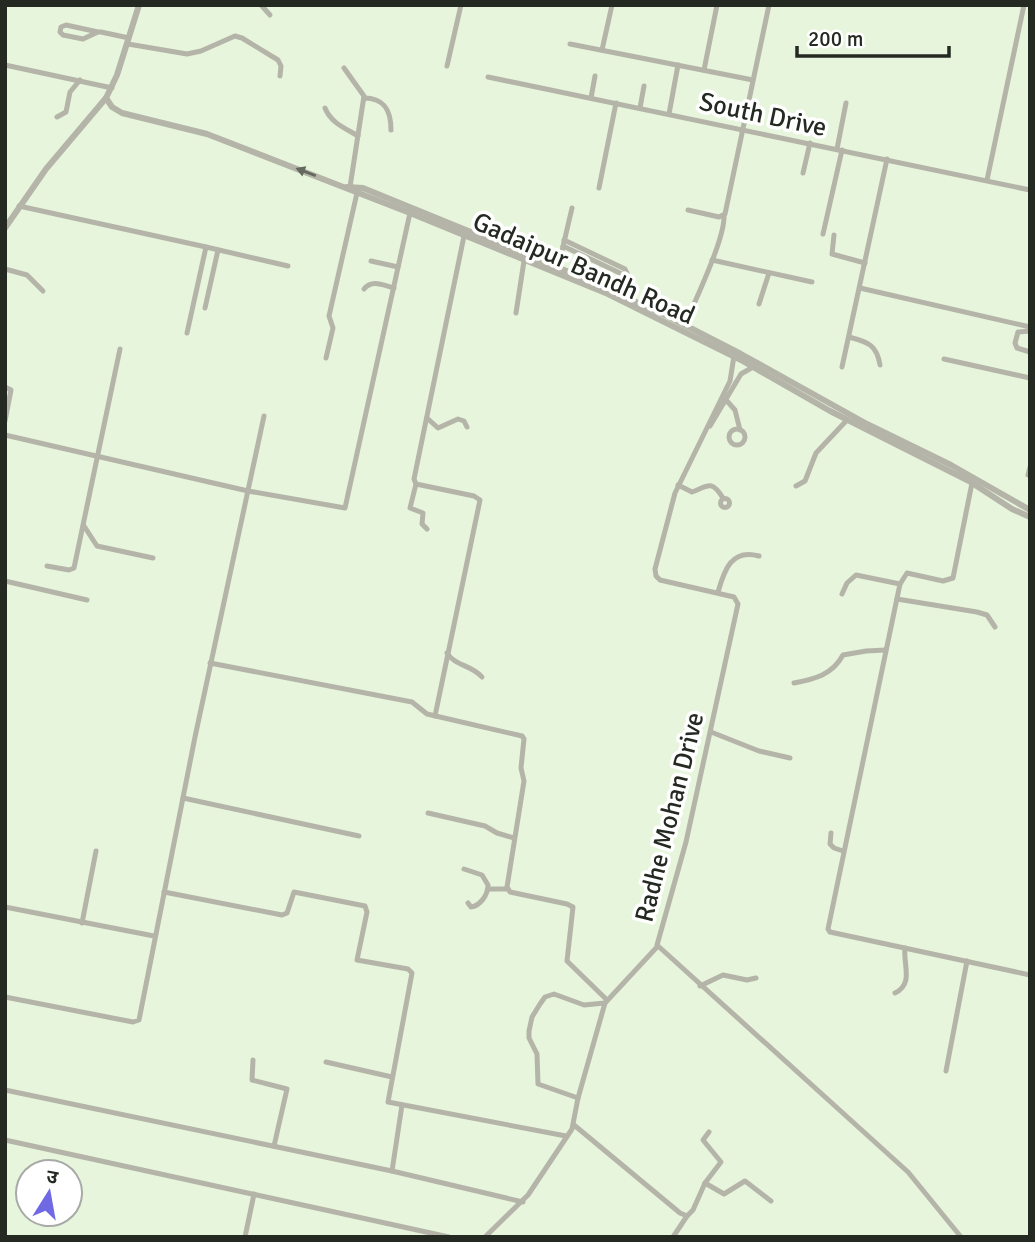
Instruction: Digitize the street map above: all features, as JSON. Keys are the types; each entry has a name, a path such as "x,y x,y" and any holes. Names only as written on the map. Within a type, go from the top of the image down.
{"street":[{"path":"5,228 46,169 106,98 129,41 139,5"},
{"path":"261,5 271,15"},
{"path":"447,66 461,5"},
{"path":"602,50 612,6 620,5"},
{"path":"704,70 717,5"},
{"path":"685,325 712,260 723,224 769,5"},
{"path":"987,180 1024,5"},
{"path":"98,32 82,39 62,35 60,32 61,27 66,26 98,32 187,54 206,50 230,37 239,37 278,60 281,64 280,76"},
{"path":"570,44 753,80"},
{"path":"5,65 112,88"},
{"path":"669,114 678,65"},
{"path":"344,68 362,90 364,98 347,187 363,188 620,294 685,325 867,424 951,465 1030,510"},
{"path":"591,98 595,76"},
{"name":"South Drive","path":"488,77 1030,190"},
{"path":"57,117 66,112 70,92 80,80"},
{"path":"639,108 644,86"},
{"name":"Gadaipur Bandh Road","path":"106,98 112,107 122,113 192,128 347,187 608,295 734,356 847,420 970,482 1012,509 1030,517"},
{"path":"364,98 376,99 387,108 391,131"},
{"path":"599,188 616,103"},
{"path":"823,234 846,103"},
{"path":"325,108 335,123 358,136"},
{"path":"803,173 810,143"},
{"path":"842,367 887,159"},
{"path":"326,358 333,328 329,314 357,193"},
{"path":"19,206 288,266"},
{"path":"558,268 572,208"},
{"path":"688,210 719,218 724,216"},
{"path":"5,435 248,491 344,508 347,506 410,213"},
{"path":"834,235 832,254 866,263"},
{"path":"427,529 422,524 423,513 410,509 416,484 414,476 464,236"},
{"path":"564,243 625,269 620,294"},
{"path":"187,333 206,247"},
{"path":"205,308 218,250"},
{"path":"712,260 812,282"},
{"path":"371,261 398,267"},
{"path":"516,313 524,261"},
{"path":"5,269 27,275 43,291"},
{"path":"759,304 769,273"},
{"path":"364,289 375,283 394,288"},
{"path":"860,288 1030,329"},
{"path":"1030,329 1018,332 1015,345 1030,352"},
{"path":"849,337 873,345 880,365"},
{"path":"47,566 73,569 120,349"},
{"path":"734,356 730,381 678,485 655,569 656,576 668,582 718,592 729,563 747,555 759,556"},
{"path":"944,359 1030,377"},
{"path":"705,431 741,374 752,367"},
{"path":"5,387 11,390 5,421"},
{"path":"726,400 735,410 740,430"},
{"path":"5,997 136,1022 139,1018 264,416"},
{"path":"427,418 438,428 458,419 466,422 467,427"},
{"path":"796,486 805,481 813,459 823,444 847,420"},
{"path":"1028,475 1030,467"},
{"path":"970,482 953,578 943,581 907,573 900,584 828,931 1030,975"},
{"path":"416,484 480,499 435,716"},
{"path":"678,485 692,492 703,485 710,486 723,498"},
{"path":"84,526 97,546 153,558"},
{"path":"842,594 856,575 900,584"},
{"path":"5,581 87,600"},
{"name":"Radhe Mohan Drive","path":"718,592 734,597 738,604 711,732 657,947 908,1172 961,1237"},
{"path":"897,598 977,612 987,615 995,627"},
{"path":"794,683 825,674 837,666 843,655 866,650 886,650"},
{"path":"447,653 452,659 476,670 482,677"},
{"path":"211,663 412,702 425,714 523,737 521,770 524,781 506,884 508,889"},
{"path":"711,732 759,751 790,758"},
{"path":"183,798 359,836"},
{"path":"428,813 485,826 514,838"},
{"path":"831,833 830,844 834,848 844,850"},
{"path":"82,923 96,851"},
{"path":"464,869 482,875 488,889 484,899 477,903"},
{"path":"488,889 508,889 572,906 567,961 606,1001"},
{"path":"164,892 282,915 287,913 294,892 365,906 367,912 357,960 412,972 388,1101 566,1136"},
{"path":"5,907 154,936"},
{"path":"485,1237 523,1202 574,1125 578,1098 606,1001 657,947"},
{"path":"895,993 903,989 907,981 905,948"},
{"path":"946,1071 967,961"},
{"path":"700,986 723,975 747,980 756,978"},
{"path":"578,1098 538,1084 537,1054 528,1035 532,1017 545,997 554,994 584,1005 606,1001"},
{"path":"253,1060 252,1080 287,1089 274,1146"},
{"path":"326,1062 392,1077"},
{"path":"5,1090 392,1171 523,1202"},
{"path":"392,1171 402,1105"},
{"path":"574,1125 687,1216"},
{"path":"673,1237 693,1210 705,1183 721,1161 703,1140 709,1132"},
{"path":"5,1140 449,1237"},
{"path":"705,1183 724,1194 745,1181 771,1200"},
{"path":"245,1237 254,1194"}]}
